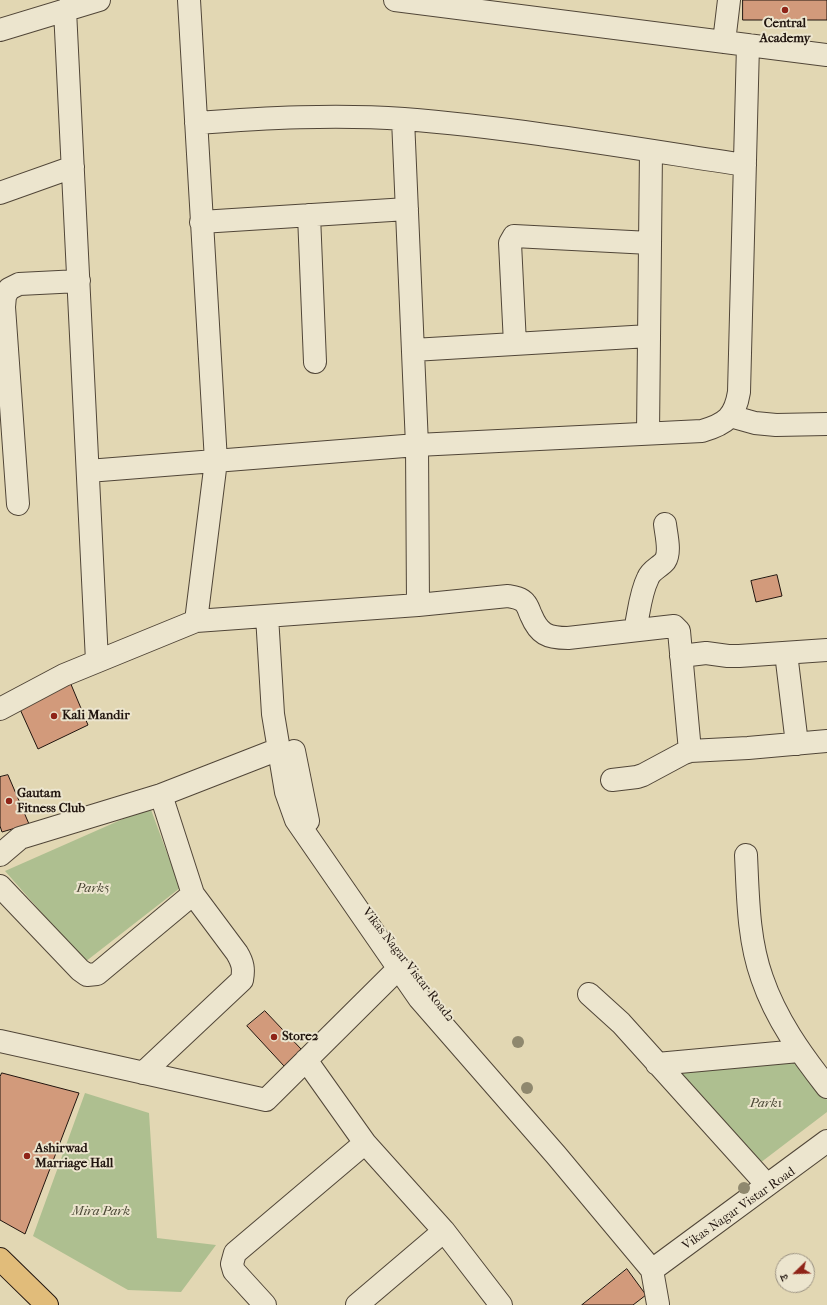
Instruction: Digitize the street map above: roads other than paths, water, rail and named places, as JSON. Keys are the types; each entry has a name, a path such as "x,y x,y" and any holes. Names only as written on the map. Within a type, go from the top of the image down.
{"main road":[{"path":"0,1259 47,1305"}],"street":[{"path":"0,30 99,0"},
{"path":"189,0 216,461 196,621"},
{"path":"395,0 827,55"},
{"path":"724,42 729,0"},
{"path":"65,10 98,661"},
{"path":"88,471 417,445 702,430 720,425 730,416 737,405 739,392 748,45"},
{"path":"196,123 272,118 340,117 403,119 573,138 745,165"},
{"path":"403,119 417,445 418,604"},
{"path":"648,433 651,151"},
{"path":"0,193 73,167"},
{"path":"201,222 407,209"},
{"path":"309,215 315,362"},
{"path":"515,344 510,243 514,236 650,243"},
{"path":"18,504 4,306 5,296 9,289 19,284 79,281"},
{"path":"413,350 649,336"},
{"path":"730,416 755,423 776,425 827,424"},
{"path":"635,630 643,590 647,579 651,573 665,560 667,555 665,524"},
{"path":"0,709 64,675 196,621 268,622 418,604 508,596 518,598 526,604 535,624 540,631 555,638 568,638 674,626 679,631 690,751"},
{"path":"268,622 273,714 286,792 296,820 419,998 556,1155 646,1264 658,1304"},
{"name":"Vikas Nagar Vistar Road2","path":"268,622 314,845 646,1264"},
{"path":"682,656 706,652 734,656 827,650"},
{"path":"786,653 797,744"},
{"path":"612,780 643,775 690,751 827,741"},
{"path":"0,855 20,838 161,795 279,749"},
{"path":"143,1073 242,980 244,972 242,962 193,894 161,795"},
{"path":"746,855 748,901 753,941 761,977 772,1005 799,1051 827,1087"},
{"path":"0,886 80,970 87,975 97,974 193,894"},
{"path":"0,1041 266,1100 398,968"},
{"path":"589,994 620,1023 767,1185"},
{"path":"657,1064 799,1051"},
{"path":"306,1060 365,1143 444,1231 501,1305"},
{"path":"646,1264 767,1185 827,1141"},
{"path":"265,1305 234,1272 232,1264 235,1253 365,1143"},
{"name":"Vikas Nagar Vistar Road","path":"646,1264 827,1148"},
{"path":"357,1305 444,1231"}],"place":[{"name":"Central Academy","path":"785,10"},
{"name":"Kali Mandir","path":"54,716"},
{"name":"Gautam Fitness Club","path":"9,801"},
{"name":"Store2","path":"274,1037"},
{"name":"Ashirwad Marriage Hall","path":"27,1156"}],"park label":[{"name":"Park5","path":"93,889"},
{"name":"Park1","path":"766,1104"},
{"name":"Mira Park","path":"101,1212"}]}
